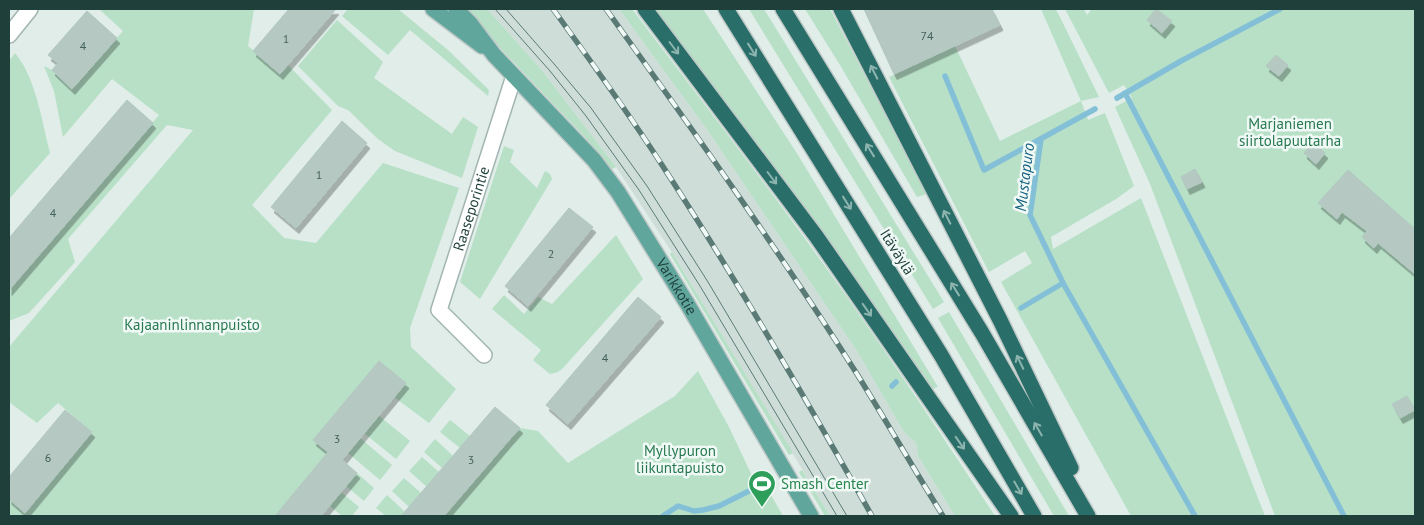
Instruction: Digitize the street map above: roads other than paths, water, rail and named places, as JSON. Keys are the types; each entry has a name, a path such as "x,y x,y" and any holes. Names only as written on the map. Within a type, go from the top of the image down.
{"highway":[{"path":"645,9 816,236 1011,516"},
{"name":"Itäväylä","path":"726,9 941,355 1034,516"},
{"name":"Itäväylä","path":"783,9 977,324 1088,516"},
{"path":"842,9 1000,320 1094,516"}],"main road":[{"path":"433,9 494,55"},
{"path":"456,9 514,76"},
{"name":"Varikkotie","path":"514,76 594,160 618,192 693,314 811,516"}],"street":[{"path":"9,35 30,9"},
{"name":"Raaseporintie","path":"484,355 439,310 514,76"}],"waterway":[{"name":"Mustapuro","path":"1117,98 1181,61 1280,9"},
{"path":"945,76 984,170 1095,109"},
{"path":"1125,93 1344,516"},
{"name":"Mustapuro","path":"1021,308 1063,283 1030,215 1041,139"},
{"path":"1063,283 1195,516"},
{"name":"Mustapuro","path":"892,386 896,382"},
{"name":"Mustapuro","path":"663,516 678,506 694,511 719,506 755,488"}],"tram line":[{"path":"495,9 550,71 586,116 639,190 700,286 837,516"},
{"path":"506,9 591,108 647,186 708,282 847,516"}],"railway":[{"path":"553,9 635,125 690,208 770,339 872,516"},
{"path":"606,9 797,281 857,374 943,516"}],"place":[{"name":"Smash Center","path":"762,508"}],"park label":[{"name":"Marjaniemen siirtolapuutarha","path":"1290,132"},
{"name":"Kajaaninlinnanpuisto","path":"192,325"},
{"name":"Myllypuron liikuntapuisto","path":"680,460"}]}
